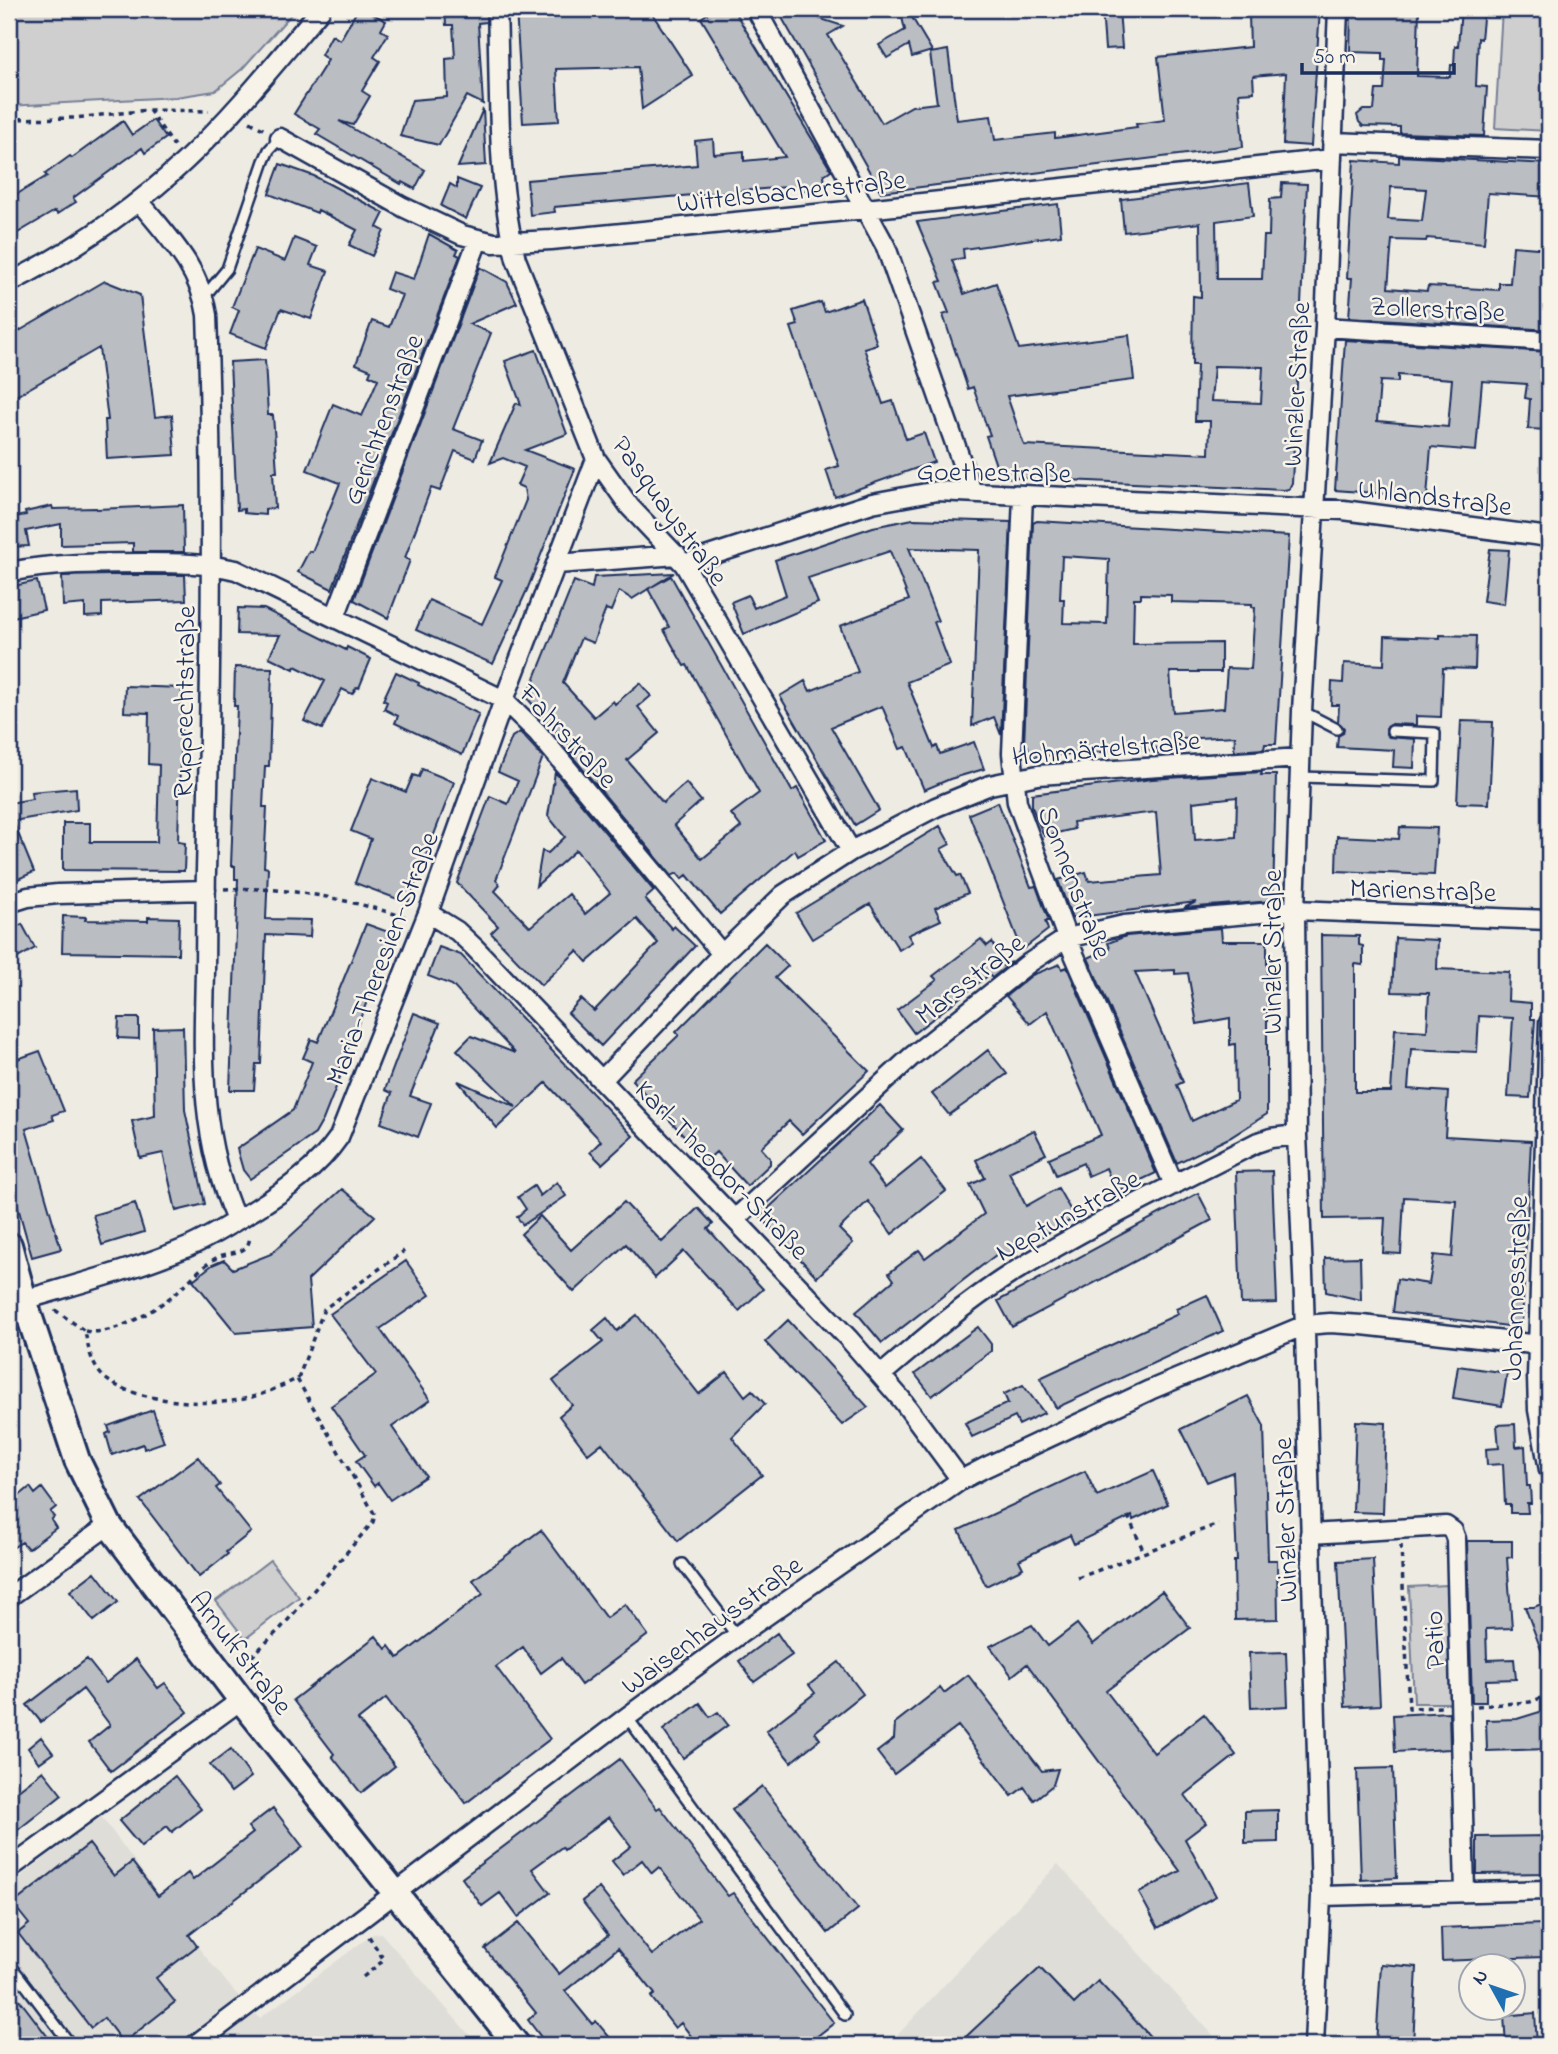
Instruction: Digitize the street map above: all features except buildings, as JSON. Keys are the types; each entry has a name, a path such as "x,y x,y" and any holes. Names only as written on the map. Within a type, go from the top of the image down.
{"street":[{"path":"9,283 93,235 139,201 185,161 233,113 321,9"},
{"name":"Pasquaystraße","path":"497,9 502,165 512,242 516,259 596,459 630,507 680,559 851,851"},
{"path":"756,9 886,247 972,492"},
{"name":"Winzler Straße","path":"1314,2045 1321,1896 1297,1135 1295,910 1302,711 1325,327 1338,9"},
{"name":"Wittelsbacherstraße","path":"280,138 403,207 462,235 478,240 512,242 866,209 1332,150 1549,150"},
{"name":"Rupprechtstraße","path":"139,201 197,278 204,297 208,336 212,565 205,1092 214,1161 240,1218"},
{"name":"Gerichtenstraße","path":"335,617 478,240"},
{"name":"Zollerstraße","path":"1325,327 1549,341"},
{"name":"Maria-Theresien-Straße","path":"18,1296 103,1276 187,1247 271,1199 326,1156 339,1137 371,1062 596,459"},
{"name":"Goethestraße","path":"557,564 680,559 872,503 937,491 1314,508"},
{"name":"Sonnenstraße","path":"1023,496 1012,753 1017,802 1067,938 1174,1185"},
{"name":"Uhlandstraße","path":"1314,508 1549,537"},
{"name":"Fahrstraße","path":"9,572 52,564 212,565 253,577 504,700 537,732 722,954"},
{"name":"Hohmärtelstraße","path":"602,1080 722,954 783,895 851,851 936,807 990,785 1057,772 1300,758"},
{"path":"9,903 28,897 58,894 206,890"},
{"name":"Marienstraße","path":"1295,910 1549,920"},
{"name":"Marsstraße","path":"735,1219 911,1057 1029,963 1067,938 1124,925 1295,910"},
{"name":"Karl-Theodor-Straße","path":"426,918 457,931 735,1219 881,1375 961,1480"},
{"name":"Johannesstraße","path":"1549,1023 1544,1345 1538,1410 1549,1470"},
{"name":"Neptunstraße","path":"881,1375 958,1311 1011,1274 1138,1203 1256,1143 1284,1135 1297,1135"},
{"name":"Arnulfstraße","path":"9,1245 18,1296 77,1461 109,1525 224,1679 517,2045"},
{"path":"1305,1325 1362,1325 1544,1345"},
{"name":"Waisenhausstraße","path":"195,2045 627,1717 737,1636 961,1480 1150,1390 1305,1325"},
{"path":"9,1597 109,1525"},
{"name":"Patio","path":"1310,1534 1446,1526 1453,1531 1456,1539 1462,1707 1465,1892"},
{"path":"9,1869 241,1700"},
{"path":"1321,1896 1549,1890"}],"lane":[{"path":"204,297 227,269 264,161 269,150 280,138"},
{"path":"1302,711 1337,729"},
{"path":"1300,777 1434,781 1435,733 1392,731"},
{"path":"682,1564 737,1636"},
{"path":"627,1717 845,2015"},
{"path":"9,1963 71,2045"}],"path":[{"path":"149,110 185,161"},
{"path":"9,119 74,118 149,110 233,113 280,138"},
{"path":"206,890 247,888 305,893 426,918"},
{"path":"18,1296 58,1311 85,1331 97,1334 113,1330 160,1305 179,1291 195,1273 220,1256 241,1252 249,1241 250,1230 240,1218"},
{"path":"85,1331 88,1353 105,1378 134,1393 163,1400 201,1402 251,1398 298,1379 324,1309 404,1251"},
{"path":"224,1679 281,1628 373,1522 375,1515 298,1379"},
{"path":"1128,1516 1144,1552"},
{"path":"1078,1578 1218,1524"},
{"path":"1401,1529 1409,1708 1531,1702 1549,1695"},
{"path":"358,1920 384,1960 363,1977"}],"shaded area":[{"path":"9,9 296,9 242,69 215,91 176,97 9,106"},
{"path":"1502,9 1549,9 1549,131 1495,128"},
{"path":"270,1560 299,1597 245,1639 216,1601"},
{"path":"1447,1585 1452,1703 1414,1703 1409,1587"},
{"path":"101,1816 197,1946 260,2018 373,1934 381,1933 478,2045 9,2045 9,1885"},
{"path":"1058,1864 1222,2045 890,2045 890,2043"}]}
